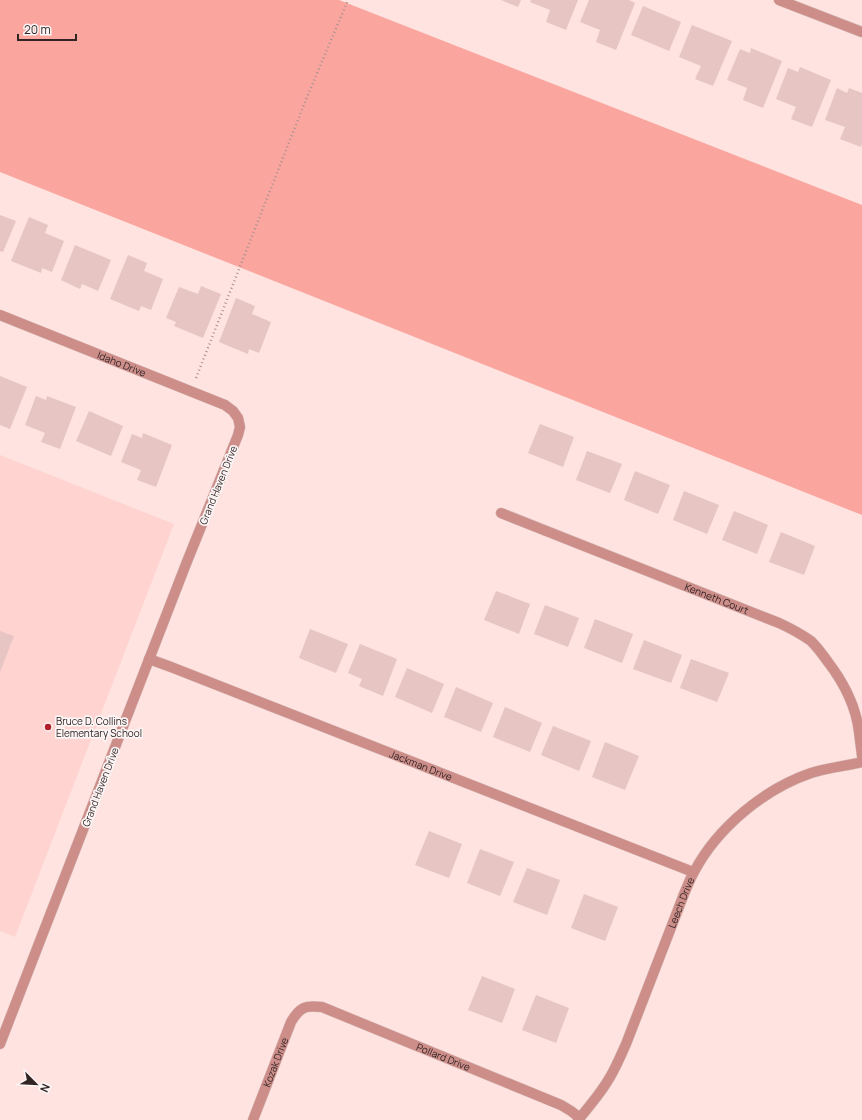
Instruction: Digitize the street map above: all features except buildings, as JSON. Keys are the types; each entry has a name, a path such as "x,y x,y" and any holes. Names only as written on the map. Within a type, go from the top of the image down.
{"street":[{"path":"779,0 802,4 862,32"},
{"name":"Idaho Drive","path":"0,315 215,400 225,405 238,418"},
{"name":"Grand Haven Drive","path":"0,1044 186,564 238,435 240,427 238,418"},
{"name":"Kenneth Court","path":"501,513 779,623 797,632 811,642 824,657 837,673 847,692 859,731 862,756"},
{"name":"Jackman Drive","path":"149,660 171,667 693,872"},
{"name":"Leech Drive","path":"579,1119 608,1080 621,1055 693,872 704,854 724,830 752,805 772,791 811,773 862,762"},
{"name":"Pollard Drive","path":"303,1007 322,1007 561,1105 571,1111 579,1119"},
{"name":"Kozak Drive","path":"253,1120 291,1022 303,1007"}],"path":[{"path":"195,379 307,97 348,0"}],"shaded area":[{"path":"0,0 339,0 862,205 862,515 0,172"},
{"name":"Bruce D. Collins Elementary School","path":"0,455 174,524 15,937 0,931"}],"place":[{"name":"Bruce D. Collins Elementary School","path":"48,727"}]}
